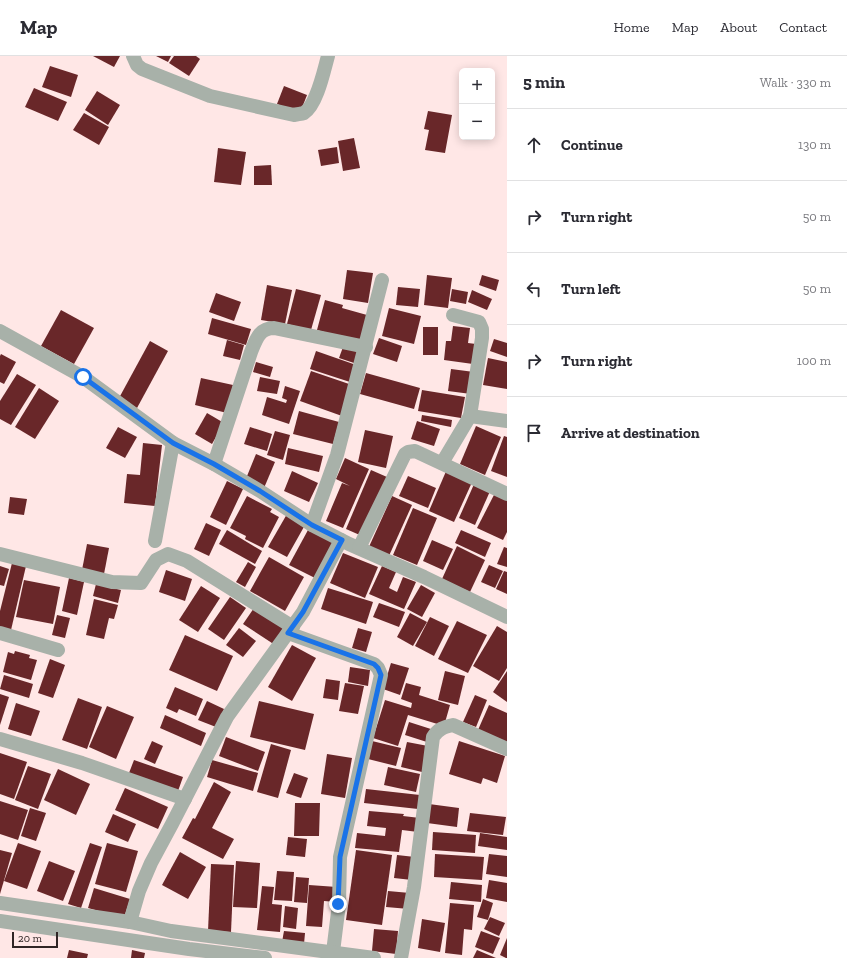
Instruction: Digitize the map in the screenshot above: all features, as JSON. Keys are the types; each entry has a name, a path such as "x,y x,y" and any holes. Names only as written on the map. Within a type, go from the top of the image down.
{"street":[{"path":"133,56 137,64 142,69 210,96 294,115 303,114 314,101 328,56"},
{"path":"312,525 337,455 382,280"},
{"path":"442,463 470,416 482,338 482,329 479,322 453,315"},
{"path":"214,464 251,352 256,339 265,329 274,328 366,347"},
{"path":"0,330 83,377 173,443 214,464 260,491 312,525 359,548 506,614"},
{"path":"470,416 507,421"},
{"path":"155,541 173,443"},
{"path":"359,548 405,454 408,452 415,451 507,494"},
{"path":"130,922 139,891 151,863 227,717 303,612 342,540"},
{"path":"0,554 112,582 141,583 156,560 168,554 187,561 290,630 374,664 378,668 381,675 340,857 338,904 333,952"},
{"path":"0,633 58,650"},
{"path":"401,958 414,888 433,737 441,728 453,725 507,749"},
{"path":"0,738 82,763 185,800"},
{"path":"0,903 130,922 172,931 374,958"},
{"path":"0,921 170,946 265,958"},
{"path":"170,946 172,931"}],"building":[{"path":"93,56 120,56 114,67"},
{"path":"156,56 171,56 168,62"},
{"path":"174,56 196,56 200,59 189,76 169,63"},
{"path":"50,66 78,75 71,97 42,87"},
{"path":"284,86 307,95 300,113 277,104"},
{"path":"34,88 67,102 58,121 25,107"},
{"path":"97,91 120,105 108,125 85,110"},
{"path":"428,111 452,115 445,153 425,150 429,130 424,129"},
{"path":"84,113 109,127 99,145 73,130"},
{"path":"354,138 360,168 343,171 338,141"},
{"path":"337,147 339,163 321,166 318,150"},
{"path":"218,148 246,152 241,185 214,182"},
{"path":"271,165 272,185 254,185 254,166"},
{"path":"347,270 373,273 368,303 343,299"},
{"path":"427,275 452,278 448,308 424,305"},
{"path":"482,275 499,280 496,291 479,285"},
{"path":"267,285 292,290 285,324 261,320"},
{"path":"398,287 420,289 418,307 396,305"},
{"path":"296,289 321,295 311,330 287,324"},
{"path":"452,289 468,292 466,304 450,301"},
{"path":"472,290 492,299 487,310 468,302"},
{"path":"216,293 241,302 234,321 209,312"},
{"path":"325,300 343,305 342,308 367,315 360,342 317,330"},
{"path":"389,308 421,316 414,344 382,336"},
{"path":"61,310 94,328 74,364 41,346"},
{"path":"212,318 251,329 246,345 208,334"},
{"path":"453,326 470,328 468,343 476,344 473,364 444,360 446,341 451,341"},
{"path":"423,327 438,327 438,355 423,355"},
{"path":"379,338 402,346 397,362 373,354"},
{"path":"494,339 507,343 507,357 490,351"},
{"path":"227,340 244,345 240,360 223,356"},
{"path":"150,341 168,351 137,408 119,398"},
{"path":"343,347 361,353 357,364 339,358"},
{"path":"316,351 359,366 353,383 310,369"},
{"path":"1,354 16,362 4,384 0,382"},
{"path":"488,358 507,362 507,389 483,385"},
{"path":"256,362 273,367 270,377 253,372"},
{"path":"451,369 474,372 471,394 448,391"},
{"path":"311,371 352,385 342,416 300,401"},
{"path":"366,373 420,388 414,409 360,394"},
{"path":"17,374 36,385 11,425 0,419 0,401"},
{"path":"260,377 280,381 277,394 257,391"},
{"path":"201,378 233,385 227,413 195,405"},
{"path":"285,386 300,391 289,424 262,415 267,397 286,403 287,400 282,398"},
{"path":"39,388 59,401 35,439 15,427"},
{"path":"422,390 465,397 461,418 418,411"},
{"path":"299,411 339,422 333,444 293,434"},
{"path":"207,413 224,423 212,444 195,434"},
{"path":"422,415 452,420 451,427 421,421"},
{"path":"417,421 440,429 434,446 411,439"},
{"path":"476,426 501,437 485,475 460,464"},
{"path":"118,427 137,437 125,458 106,448"},
{"path":"250,427 272,434 267,451 244,444"},
{"path":"365,430 393,436 386,468 358,462"},
{"path":"275,431 290,435 283,460 267,455"},
{"path":"504,436 507,437 507,477 491,471"},
{"path":"143,443 162,445 155,506 124,503 127,474 140,475"},
{"path":"288,448 323,456 319,472 285,464"},
{"path":"256,454 275,462 264,488 245,481"},
{"path":"345,458 369,469 343,528 326,521 342,483 350,486 336,479"},
{"path":"447,469 473,480 454,522 429,511"},
{"path":"371,470 387,477 362,536 346,529"},
{"path":"292,471 318,483 309,502 284,491"},
{"path":"408,476 436,488 428,508 399,496"},
{"path":"227,481 243,489 226,525 210,517"},
{"path":"475,482 491,489 475,525 459,518"},
{"path":"496,491 507,497 507,532 503,540 477,528"},
{"path":"247,496 272,509 270,512 279,517 263,548 245,539 246,536 230,528"},
{"path":"392,496 412,505 388,558 368,549"},
{"path":"10,497 27,499 24,515 8,513"},
{"path":"413,508 437,518 417,565 393,555"},
{"path":"287,514 305,525 287,557 268,547"},
{"path":"206,523 221,530 209,556 194,549"},
{"path":"227,530 262,551 255,564 219,544"},
{"path":"308,530 334,543 315,578 289,565"},
{"path":"461,530 491,543 485,557 455,543"},
{"path":"432,540 453,549 443,570 423,561"},
{"path":"87,544 109,548 104,574 82,570"},
{"path":"457,546 485,560 470,592 442,579"},
{"path":"504,547 507,548 507,567 497,564"},
{"path":"343,553 378,567 365,598 330,583"},
{"path":"269,557 304,577 285,611 250,591"},
{"path":"248,562 256,567 245,587 236,582"},
{"path":"12,563 26,566 11,630 0,628 0,611"},
{"path":"489,565 503,571 495,588 481,582"},
{"path":"0,566 9,569 4,586 0,585"},
{"path":"382,566 396,572 389,588 397,592 403,577 416,582 404,609 369,594"},
{"path":"166,570 192,579 185,601 159,592"},
{"path":"504,571 507,572 507,594 496,589"},
{"path":"69,578 84,582 77,615 62,611"},
{"path":"24,580 60,587 53,624 16,617"},
{"path":"96,584 121,590 118,603 93,596"},
{"path":"421,585 435,593 422,617 407,609"},
{"path":"201,586 220,598 198,632 179,620"},
{"path":"328,588 373,602 366,624 321,609"},
{"path":"230,597 246,608 224,640 208,629"},
{"path":"94,599 118,605 114,619 109,618 104,639 86,635"},
{"path":"379,603 405,612 399,627 373,617"},
{"path":"254,608 286,629 275,645 243,624"},
{"path":"410,613 427,622 413,646 397,637"},
{"path":"57,615 70,618 65,638 52,635"},
{"path":"430,617 449,626 434,656 415,646"},
{"path":"457,621 487,635 468,673 438,659"},
{"path":"497,626 507,632 507,668 499,681 473,666"},
{"path":"239,628 256,641 243,657 226,645"},
{"path":"358,628 372,632 366,652 352,648"},
{"path":"185,635 233,656 217,691 169,670"},
{"path":"292,645 316,658 292,701 268,687"},
{"path":"15,651 30,655 29,658 37,660 31,680 3,672 8,652 14,654"},
{"path":"50,659 65,665 53,698 38,693"},
{"path":"391,663 409,668 400,695 383,689"},
{"path":"350,667 370,670 368,686 348,682"},
{"path":"445,671 465,676 458,705 438,700"},
{"path":"507,671 507,702 493,692"},
{"path":"4,675 33,684 29,698 0,689"},
{"path":"326,679 340,681 338,700 323,698"},
{"path":"345,683 364,686 358,714 339,711"},
{"path":"406,683 421,687 419,695 450,705 444,726 408,715 398,746 373,738 385,700 411,708 412,703 401,699"},
{"path":"175,687 203,699 196,716 179,709 177,713 166,708"},
{"path":"0,694 9,697 0,725"},
{"path":"475,695 487,700 476,727 463,722"},
{"path":"78,698 102,707 87,749 62,740"},
{"path":"207,701 224,709 216,727 198,720"},
{"path":"259,701 314,714 305,750 250,737"},
{"path":"16,703 40,711 31,736 8,729"},
{"path":"489,705 507,713 507,743 478,730"},
{"path":"107,706 134,717 116,759 89,747"},
{"path":"165,715 206,733 201,746 160,728"},
{"path":"409,722 434,730 430,743 405,735"},
{"path":"226,737 265,752 258,771 219,756"},
{"path":"152,741 163,746 155,764 144,759"},
{"path":"372,741 401,748 396,766 368,759"},
{"path":"459,741 505,756 497,783 483,778 481,784 449,774"},
{"path":"407,742 428,746 422,772 401,767"},
{"path":"271,744 291,750 278,798 257,792"},
{"path":"0,753 27,762 14,799 0,794"},
{"path":"327,754 352,758 345,798 321,794"},
{"path":"134,760 183,777 178,791 129,773"},
{"path":"212,760 258,773 253,791 207,777"},
{"path":"28,766 51,774 38,809 15,800"},
{"path":"388,767 420,774 416,792 384,785"},
{"path":"58,769 90,784 76,815 44,800"},
{"path":"294,773 308,778 301,798 286,793"},
{"path":"214,782 231,792 212,828 234,839 223,859 182,838 193,818 195,819"},
{"path":"125,788 168,807 158,829 115,810"},
{"path":"366,789 420,795 418,809 364,803"},
{"path":"0,801 28,810 18,840 0,834"},
{"path":"295,803 320,803 319,836 294,836"},
{"path":"429,804 459,808 457,827 427,823"},
{"path":"30,808 46,813 36,841 21,836"},
{"path":"369,811 404,814 403,816 420,818 418,832 402,830 399,852 355,848 357,833 385,836 386,828 367,826"},
{"path":"470,813 506,817 503,835 467,831"},
{"path":"113,814 136,824 128,842 105,832"},
{"path":"433,832 476,835 475,853 432,850"},
{"path":"480,833 507,837 507,850 478,846"},
{"path":"288,837 307,839 305,857 286,855"},
{"path":"18,843 41,851 27,889 4,881"},
{"path":"90,843 102,847 81,908 68,904"},
{"path":"107,843 138,851 126,892 95,884"},
{"path":"0,850 12,853 0,894"},
{"path":"356,850 392,855 382,925 346,920"},
{"path":"180,852 206,867 188,899 162,885"},
{"path":"435,854 484,857 482,880 434,877"},
{"path":"489,854 507,856 507,877 486,874"},
{"path":"397,855 415,857 412,880 394,878"},
{"path":"49,861 75,871 63,901 37,891"},
{"path":"236,861 260,863 257,908 233,907"},
{"path":"211,864 234,865 231,932 208,931"},
{"path":"277,871 294,872 292,901 274,900"},
{"path":"296,877 309,878 307,903 294,902"},
{"path":"489,880 507,883 507,902 486,898"},
{"path":"451,882 482,885 481,902 449,899"},
{"path":"309,885 337,887 336,902 324,901 322,927 306,926"},
{"path":"262,886 274,887 272,904 282,905 280,932 257,930"},
{"path":"94,888 130,899 124,918 88,908"},
{"path":"388,891 410,893 409,909 386,907"},
{"path":"483,899 493,903 488,920 477,917"},
{"path":"450,903 474,905 472,930 464,929 462,955 445,953"},
{"path":"285,906 298,908 296,929 283,927"},
{"path":"490,917 505,923 499,936 484,929"},
{"path":"422,919 445,923 440,952 418,948"},
{"path":"374,929 398,931 396,954 372,951"},
{"path":"284,931 305,933 304,944 282,942"},
{"path":"481,931 500,938 493,954 475,947"},
{"path":"507,938 507,958 506,958 500,955"},
{"path":"69,950 88,954 87,958 67,958"},
{"path":"132,950 145,953 144,958 131,958"},
{"path":"477,950 496,958 473,958"}],"route":[{"path":"83,377 173,443 214,464 260,491 312,525 342,540 303,612 288,633 374,664 378,668 381,675 366,735 340,857 338,904"}]}
